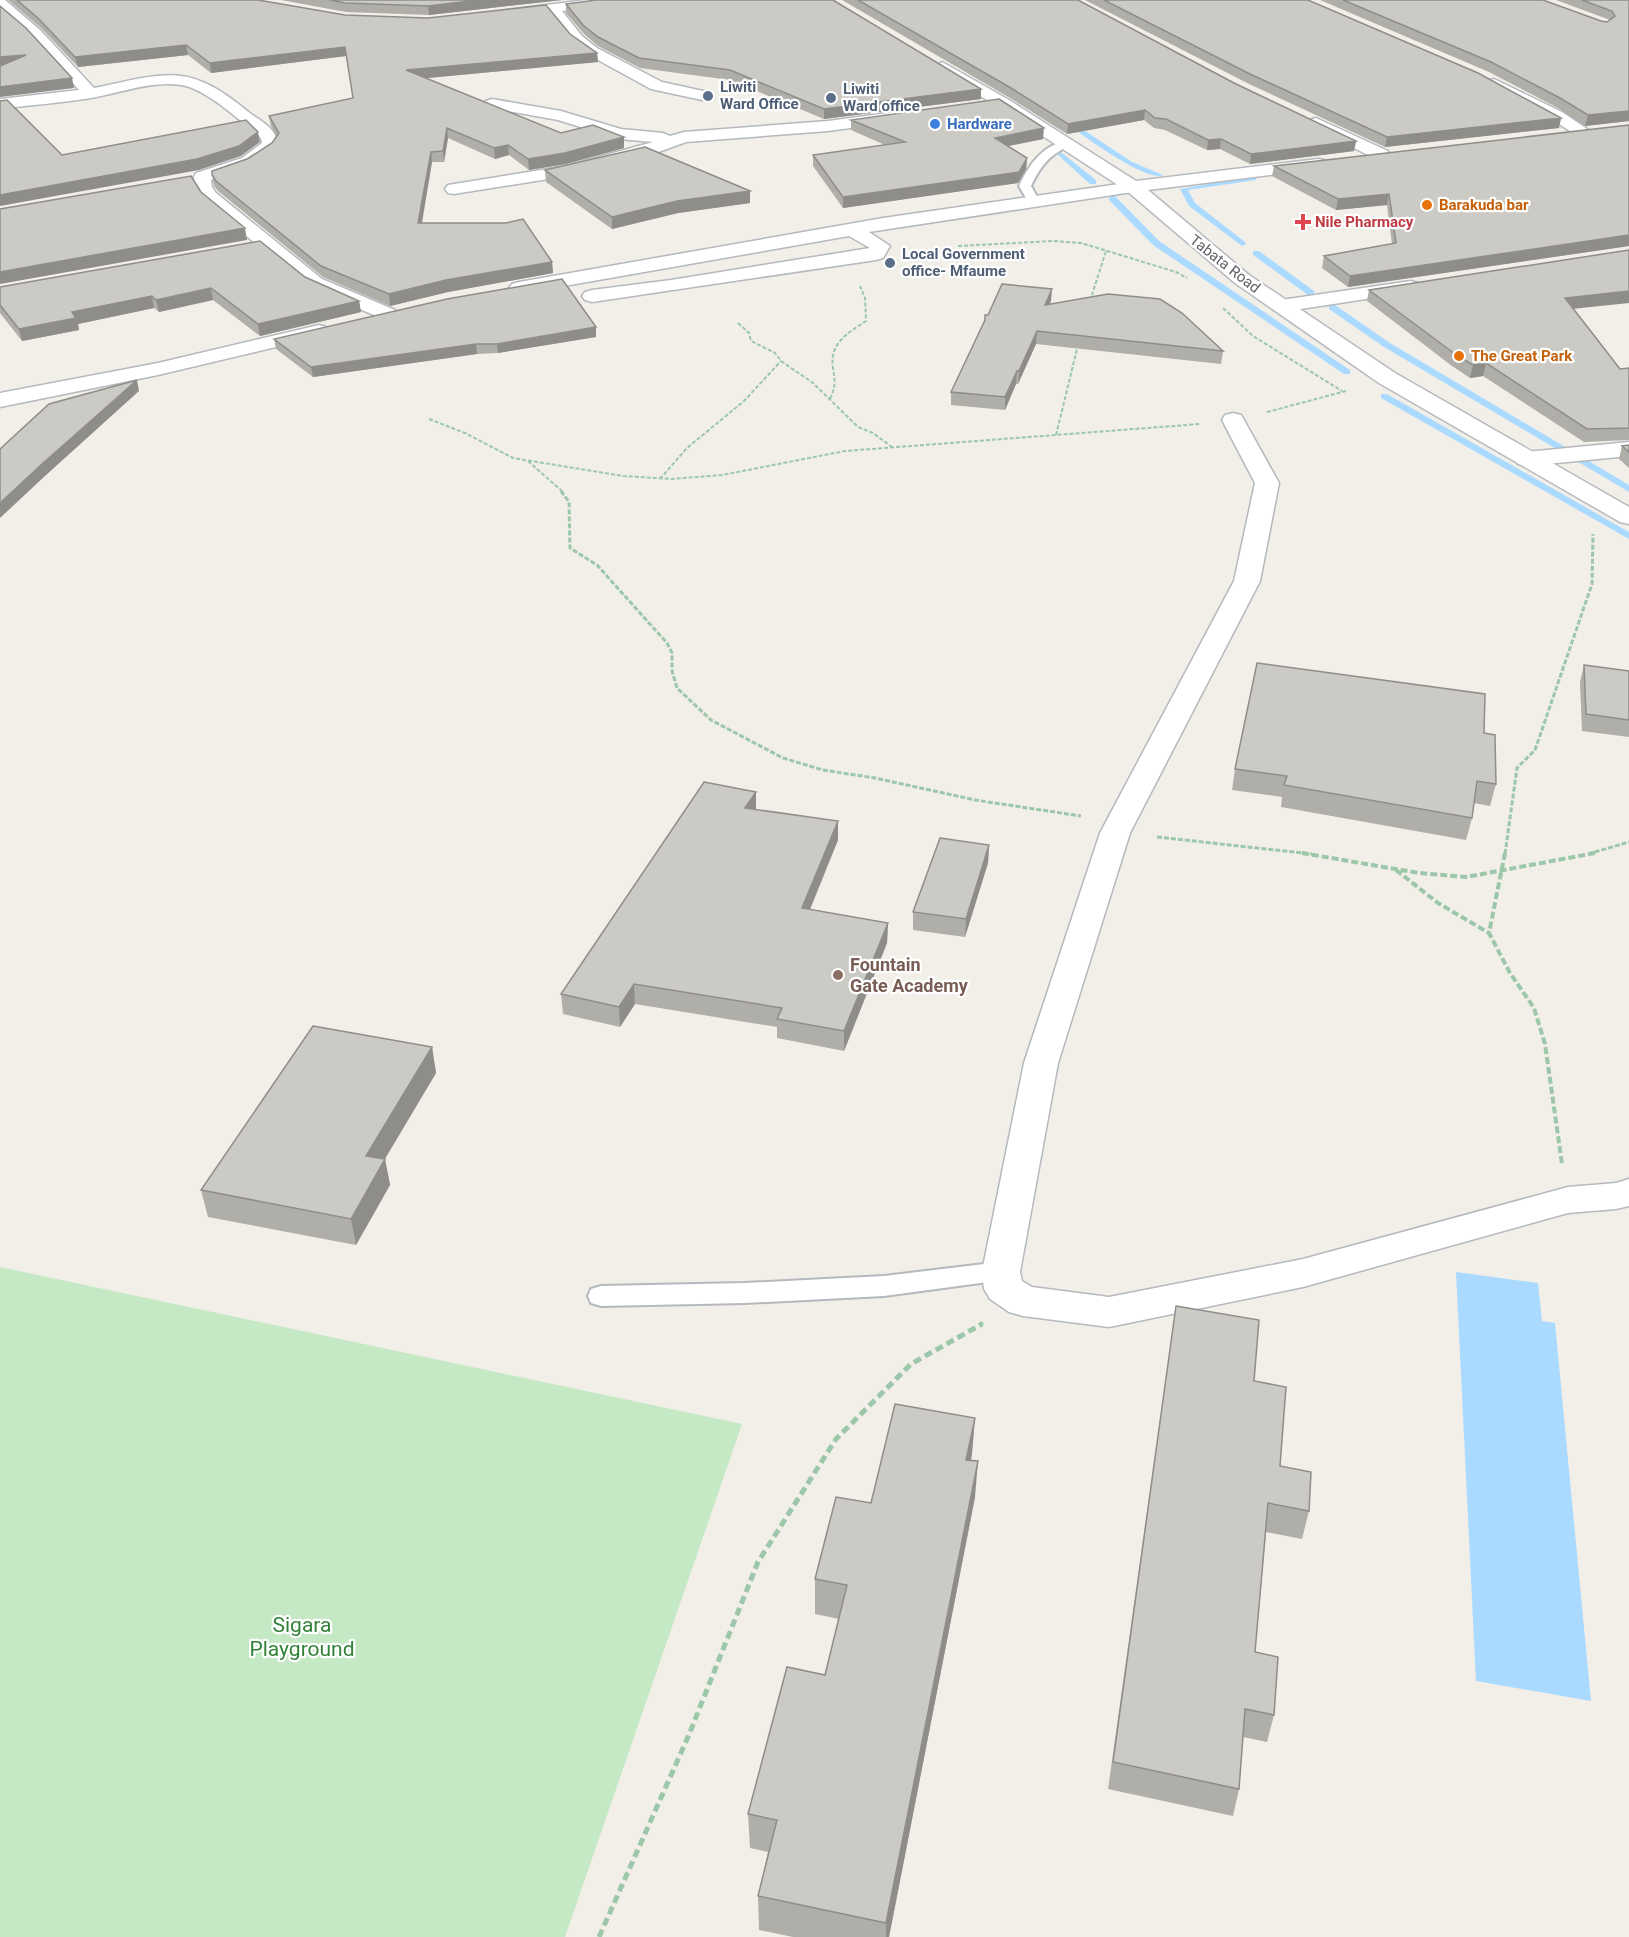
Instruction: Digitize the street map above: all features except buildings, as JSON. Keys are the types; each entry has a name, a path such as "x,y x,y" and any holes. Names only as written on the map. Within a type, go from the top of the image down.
{"street":[{"path":"496,15 552,8 571,3 620,0"},
{"path":"0,3 35,33 90,93"},
{"path":"552,8 578,39 592,51 657,86 702,94"},
{"name":"Tabata Road","path":"930,59 1003,103 1133,188 1242,279 1387,378 1629,517"},
{"path":"1476,76 1556,115 1585,133"},
{"path":"0,104 90,93 147,83 188,81 236,111 269,136 270,144 265,152 250,162 202,177 180,181"},
{"path":"980,106 1003,103"},
{"path":"492,104 561,116 620,134 676,140"},
{"path":"454,189 567,171 696,135 828,126 909,115"},
{"path":"852,230 881,246 876,254 671,286 508,298 852,230 1133,188 1388,155 1303,117"},
{"path":"1561,135 1605,130"},
{"path":"202,177 203,187 210,197 315,283 388,314"},
{"path":"244,247 265,244"},
{"path":"1281,306 1430,284"},
{"path":"0,400 158,369 408,309"},
{"path":"1233,420 1267,483 1247,581 1118,828 1041,1063 1001,1272 1004,1289 1023,1301 1109,1312 1303,1273 1568,1200 1616,1196 1629,1192"},
{"path":"1526,459 1629,449"}],"lane":[{"path":"1034,202 1025,186 1034,166 1045,153 1065,144"},
{"path":"601,1296 745,1293 884,1286 1001,1272"}],"path":[{"path":"957,246 1053,241 1081,243 1176,272 1191,280"},
{"path":"1089,303 1107,251"},
{"path":"830,399 837,384 831,366 835,343 867,318 864,293 856,283"},
{"path":"1221,307 1253,336 1342,392"},
{"path":"738,323 749,333 751,341 775,353 782,361 813,383 858,427 873,433 893,447"},
{"path":"1056,435 1080,337"},
{"path":"660,478 687,448 744,401 782,361"},
{"path":"429,419 465,433 513,458 623,476 711,477 845,451 1233,420 1387,378"},
{"path":"528,461 567,496 570,502 567,525 570,548 597,565 667,643 672,653 672,671 677,687 711,720 783,758 823,770 874,778 1118,828 1305,852 1395,869 1466,878 1594,853 1629,842"},
{"path":"1489,933 1503,871 1517,768 1535,750 1592,584 1594,498"},
{"path":"1395,869 1438,903 1489,933 1510,974 1534,1008 1545,1044 1568,1200"},
{"path":"599,1937 688,1737 758,1562 836,1438 911,1364 1023,1301"}],"green space":[{"name":"Sigara Playground","path":"0,1267 742,1424 565,1937 0,1937"}],"water":[{"path":"1456,1272 1538,1283 1542,1321 1555,1323 1591,1701 1476,1681"}],"waterway":[{"path":"1068,122 1130,163 1159,175"},
{"path":"1060,154 1093,182"},
{"path":"1242,244 1192,204 1184,189 1253,178"},
{"path":"1112,198 1156,243 1347,372"},
{"path":"1256,253 1311,293"},
{"path":"1332,307 1387,345 1629,489"},
{"path":"1384,396 1629,536"}],"place":[{"name":"Liwiti Ward Office","path":"708,96"},
{"name":"Liwiti Ward office","path":"831,98"},
{"name":"Hardware","path":"935,124"},
{"name":"Barakuda bar","path":"1427,205"},
{"name":"Nile Pharmacy","path":"1303,222"},
{"name":"Local Government office- Mfaume","path":"890,263"},
{"name":"The Great Park","path":"1459,356"},
{"name":"Fountain Gate Academy","path":"838,975"}]}
